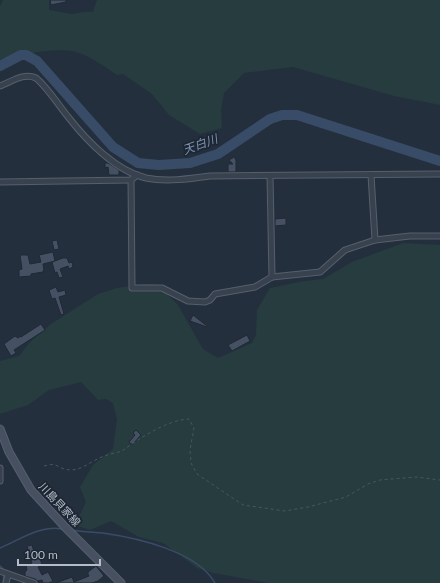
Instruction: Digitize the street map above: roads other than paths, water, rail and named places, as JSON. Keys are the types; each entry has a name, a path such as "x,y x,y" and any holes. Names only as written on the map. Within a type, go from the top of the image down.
{"main road":[{"name":"川島貝家線","path":"0,429 9,452 26,482 37,497 121,583"}],"street":[{"path":"0,86 23,76 32,76 36,78 91,142 108,158 137,175 154,179 192,179 210,176 440,174"},
{"path":"0,182 131,180 137,175"},
{"path":"372,175 375,240"},
{"path":"270,176 272,277"},
{"path":"131,180 132,288 162,288 188,301 205,302 210,300 215,294 256,287 272,277 320,272 345,250 375,240 410,236 440,236"},
{"path":"0,468 0,481"},
{"path":"1,572 34,583"},
{"path":"6,583 8,575"}],"waterway":[{"name":"天白川","path":"0,66 21,55 26,55 37,61 113,147 138,163 159,165 190,163 218,154 270,119 282,115 297,115 440,161"},
{"path":"0,548 38,531 54,528 62,529"},
{"path":"72,530 117,535 165,548 181,554 195,562 215,583"},
{"path":"0,566 4,570"},
{"path":"3,583 4,574"}]}
